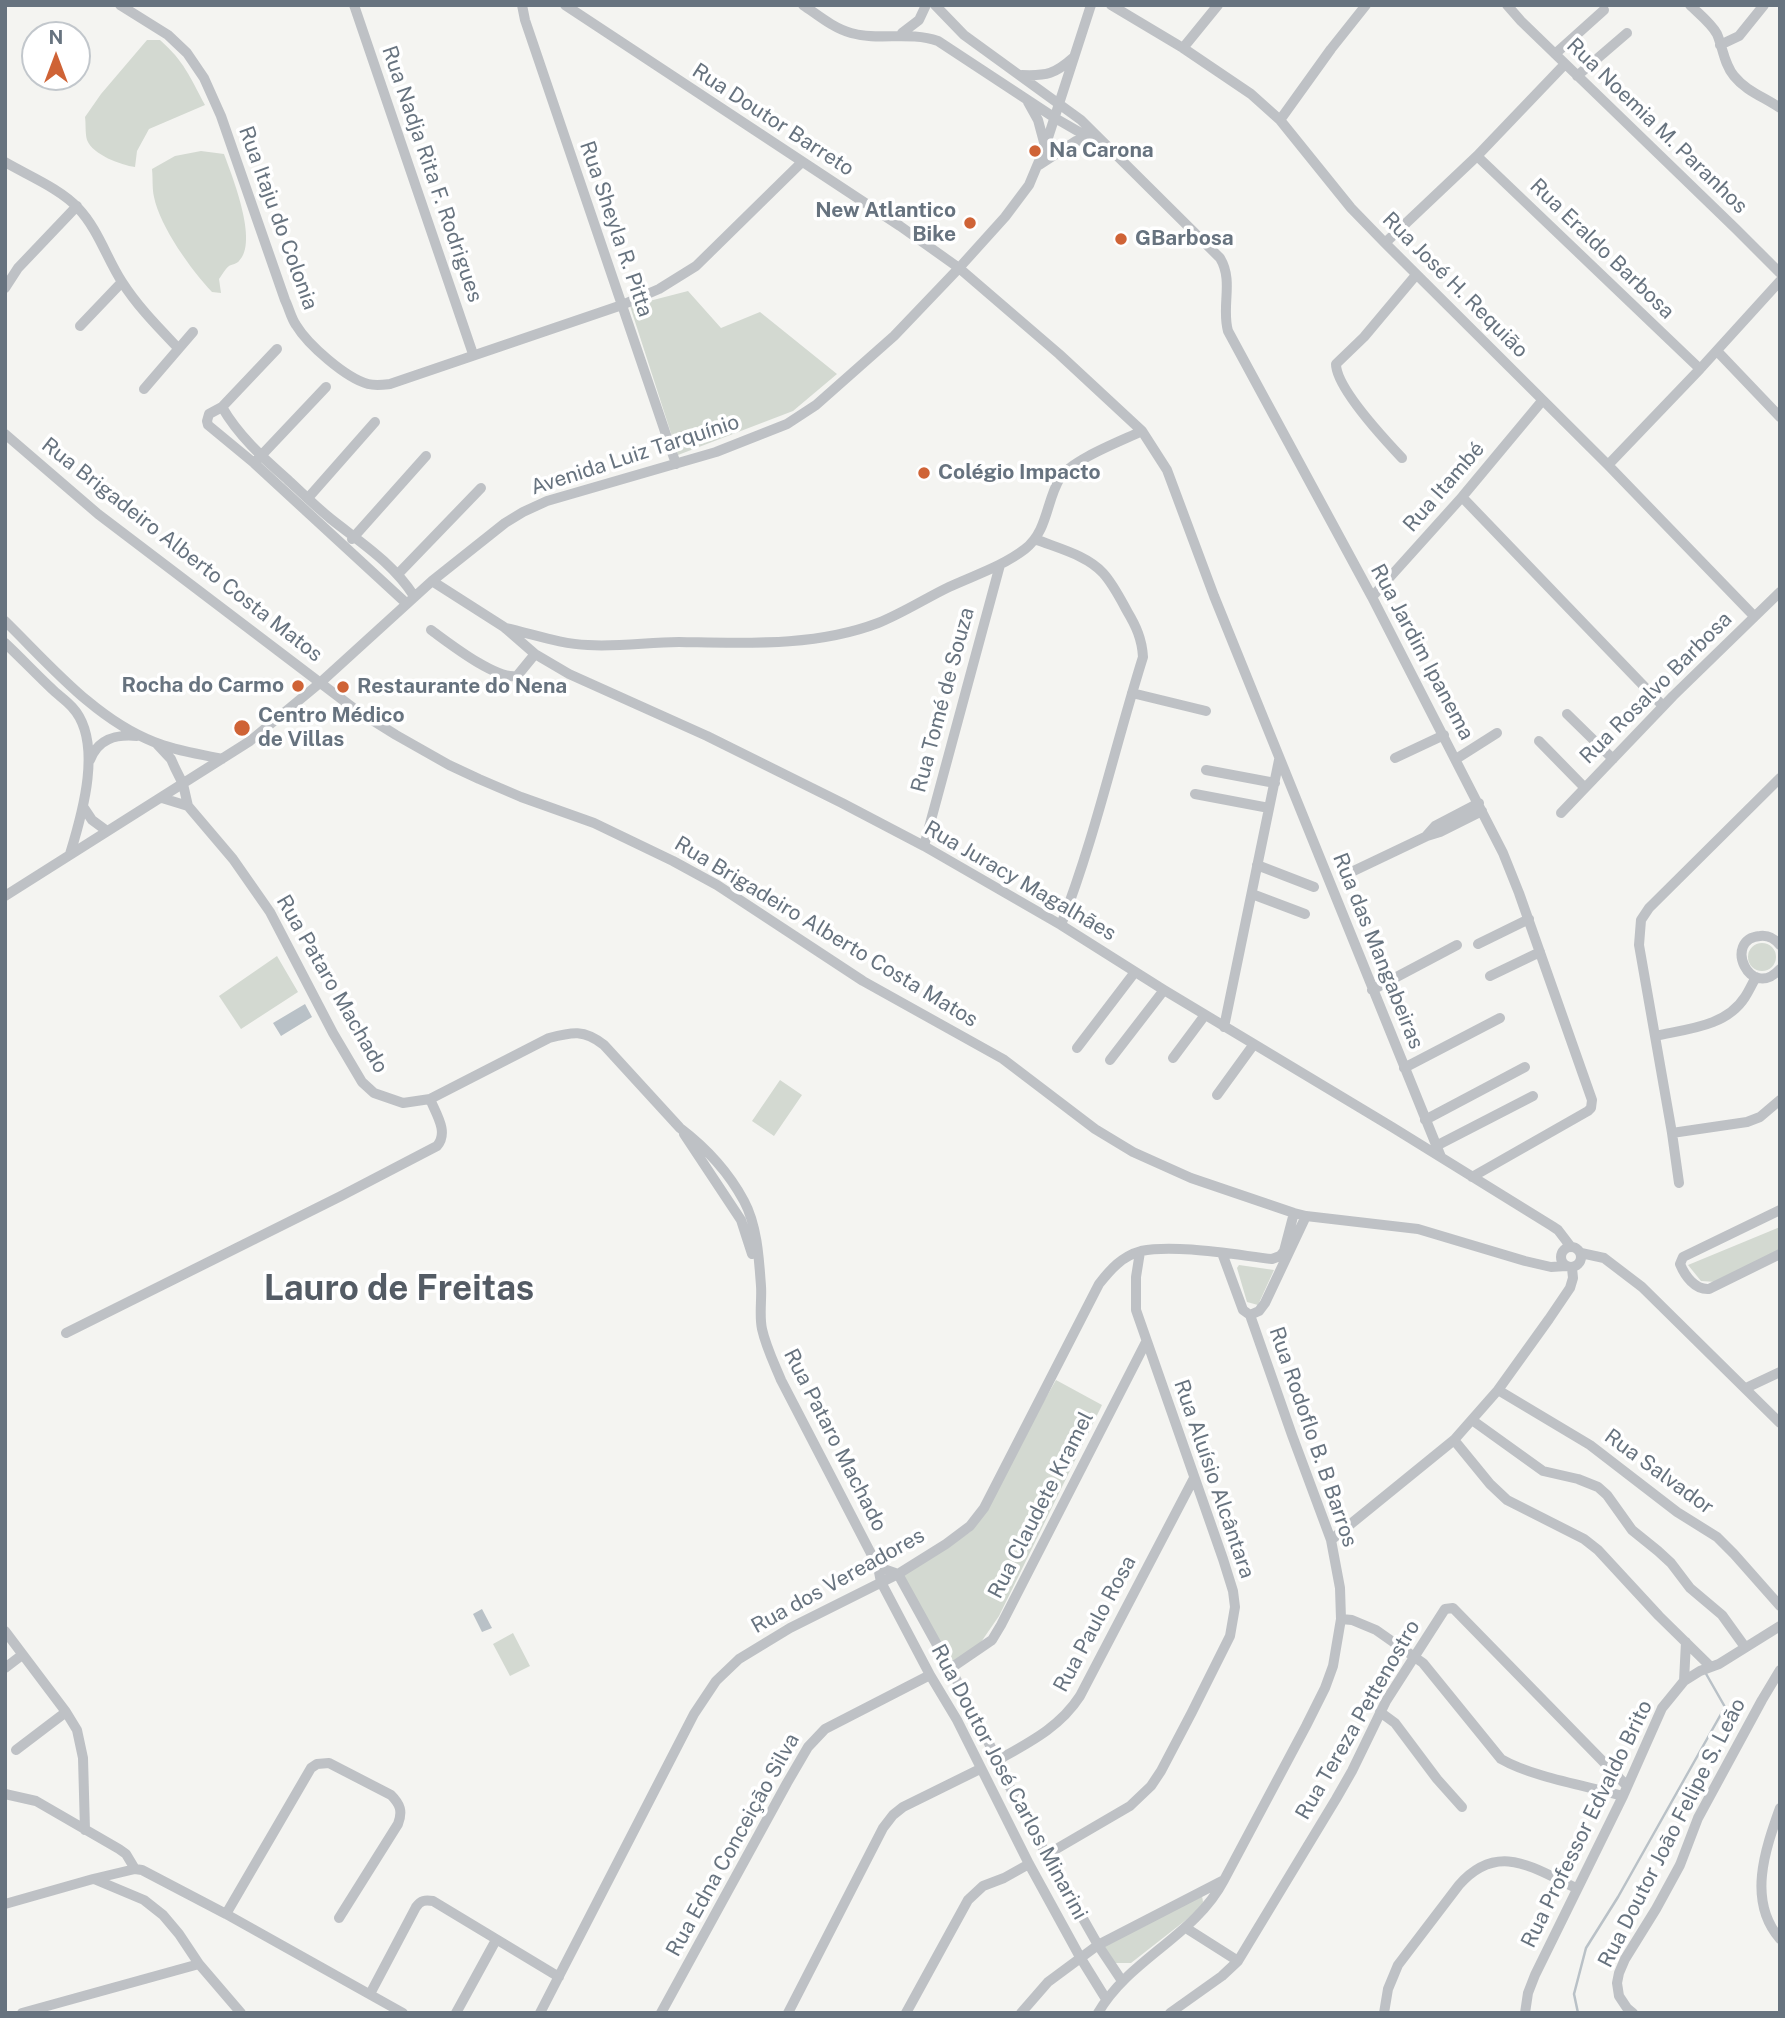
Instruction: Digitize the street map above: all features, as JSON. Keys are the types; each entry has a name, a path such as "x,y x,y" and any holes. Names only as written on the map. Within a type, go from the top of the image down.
{"street":[{"name":"Rua Itaju do Colonia","path":"120,5 168,35 187,52 204,78 221,116 296,325 331,363 367,384 390,384 622,305 659,289 696,266 802,162"},
{"name":"Rua Nadja Rita F. Rodrigues","path":"354,5 473,355"},
{"name":"Rua Sheyla R. Pitta","path":"522,5 676,464"},
{"name":"Rua Doutor Barreto","path":"565,5 900,226 959,268 1142,431"},
{"name":"Rua Jardim Ipanema","path":"803,5 831,24 853,34 928,37 1055,118 1097,137"},
{"path":"898,35 919,20 926,5"},
{"name":"Rua Jardim Ipanema","path":"935,5 966,37 1081,120 1220,258 1227,278 1225,312 1228,331 1372,597 1503,853 1592,1100 1591,1108 1472,1177"},
{"name":"Avenida Luiz Tarquínio","path":"5,896 250,741 321,682 432,580 523,512 547,501 716,452 787,424 816,405 894,336 1005,217 1029,185 1039,165 1091,5"},
{"name":"Rua José H. Requião","path":"1111,5 1183,48 1251,94 1280,120 1351,208 1608,465 1754,616"},
{"path":"1183,48 1218,5"},
{"path":"1280,120 1366,5"},
{"name":"Rua Noemia M. Paranhos","path":"1507,5 1780,274"},
{"path":"1690,5 1709,23 1716,34 1734,76 1745,88 1774,101 1780,108"},
{"path":"1720,45 1739,36 1764,5"},
{"path":"1555,54 1604,10"},
{"path":"1577,76 1627,33"},
{"path":"947,47 951,34 966,37"},
{"path":"1021,75 1053,74 1075,57"},
{"path":"1385,243 1477,156 1565,64"},
{"path":"1028,101 1038,120 1045,147"},
{"path":"1039,165 1076,141 1097,137"},
{"name":"Rua Eraldo Barbosa","path":"1477,156 1700,369"},
{"path":"5,162 77,206 141,309 178,348"},
{"path":"5,288 18,268 77,206"},
{"path":"1402,458 1364,416 1337,373 1336,364 1364,337 1416,275"},
{"path":"1608,465 1780,281"},
{"path":"80,326 122,282"},
{"path":"144,389 193,332"},
{"path":"276,349 222,407 209,414 208,425 258,459 355,536 398,574 410,599"},
{"path":"1717,351 1780,417"},
{"path":"258,459 326,387"},
{"name":"Rua Itambé","path":"1372,597 1462,497 1542,401"},
{"path":"222,407 258,459 323,527 372,572 410,599"},
{"path":"308,498 375,422"},
{"path":"504,627 589,645 754,643 810,639 848,632 878,622 1000,565 1026,548 1035,539 1044,522 1064,473 1079,462 1142,431"},
{"name":"Rua das Mangabeiras","path":"1142,431 1167,470 1214,596 1441,1157"},
{"name":"Rua Brigadeiro Alberto Costa Matos","path":"5,434 98,514 356,710 449,765 521,797 594,823 718,885 863,982 1003,1059 1095,1129 1133,1152 1191,1178 1294,1213 1418,1228 1551,1267 1569,1267"},
{"path":"345,547 426,456"},
{"path":"398,574 481,488"},
{"path":"1462,497 1663,706"},
{"path":"323,527 330,518"},
{"path":"1035,539 1088,562 1101,571 1112,584 1143,643 1143,657 1094,828 1062,925"},
{"path":"372,572 385,562"},
{"name":"Rua Tomé de Souza","path":"924,846 1000,565"},
{"name":"Rua Juracy Magalhães","path":"432,580 504,627 536,654 569,674 719,742 842,803 924,846 1062,925 1224,1027 1559,1230 1567,1250"},
{"name":"Rua Rosalvo Barbosa","path":"1561,813 1663,706 1780,592"},
{"path":"5,621 75,689 111,719 157,744 222,760"},
{"path":"431,630 471,659 507,677 517,676 536,654"},
{"path":"5,643 74,708 88,739 84,808 70,854"},
{"path":"1132,693 1206,711"},
{"path":"1567,714 1613,759"},
{"path":"1456,759 1497,733"},
{"path":"1395,758 1444,735"},
{"path":"88,764 94,748 109,738 141,736"},
{"path":"1539,741 1585,788"},
{"path":"157,744 176,768 164,797 188,806"},
{"path":"1224,1027 1280,759"},
{"name":"Rua Pataro Machado","path":"176,768 188,806 233,859 270,912 362,1082 374,1093 403,1102 430,1099 549,1038 566,1033 593,1036 680,1128 730,1203 747,1236 761,1286"},
{"path":"1206,769 1275,783"},
{"path":"1679,1183 1639,945 1642,920 1649,908 1780,778"},
{"path":"1195,794 1269,808"},
{"path":"1343,876 1427,836 1435,826 1481,807"},
{"path":"84,808 92,820 107,831"},
{"path":"1257,866 1314,887"},
{"path":"1252,894 1305,914"},
{"path":"1478,944 1529,919"},
{"path":"1780,945 1769,937 1753,938 1746,943 1741,958 1748,973 1756,977 1772,976 1780,969"},
{"path":"1372,990 1457,945"},
{"path":"1490,976 1540,952"},
{"path":"1077,1048 1135,972"},
{"path":"1655,1037 1717,1022 1745,998 1756,977"},
{"path":"1110,1060 1164,990"},
{"path":"1172,1058 1205,1015"},
{"path":"1404,1068 1500,1018"},
{"path":"1217,1095 1254,1044"},
{"path":"1425,1120 1525,1067"},
{"path":"1436,1146 1533,1096"},
{"path":"66,1333 437,1146 443,1137 443,1130 430,1099"},
{"path":"1672,1133 1747,1122 1760,1117 1780,1100"},
{"name":"Rua Pataro Machado","path":"680,1128 692,1137 730,1179 745,1202 753,1225 761,1286 761,1327 768,1351 878,1567 881,1582"},
{"path":"715,1182 730,1179"},
{"path":"730,1203 745,1202"},
{"path":"1780,1210 1683,1258 1680,1264 1688,1279 1704,1290 1780,1254"},
{"name":"Rua dos Vereadores","path":"540,2013 694,1714 716,1681 739,1659 760,1645 898,1574 946,1544 970,1525 984,1508 1098,1284 1114,1266 1140,1252 1171,1249 1272,1259 1284,1251 1294,1213"},
{"path":"1250,1315 1259,1311 1265,1303 1306,1216"},
{"path":"1536,1262 1575,1248 1581,1253 1604,1258 1642,1287 1780,1423"},
{"path":"1331,1540 1454,1440 1498,1390 1570,1287 1573,1279 1569,1267 1562,1260 1567,1250"},
{"name":"Rua Aluísio Alcântara","path":"1046,1855 1130,1806 1151,1787 1230,1636 1235,1607 1233,1591 1136,1310 1136,1277 1140,1252"},
{"name":"Rua Rodoflo B. B Barros","path":"1098,2013 1122,1981 1186,1928 1210,1904 1325,1689 1338,1643 1341,1619 1340,1587 1331,1540 1250,1315 1243,1310 1222,1253"},
{"path":"1569,1267 1580,1262 1581,1253"},
{"name":"Rua Claudete Kramel","path":"951,1668 992,1640 1001,1625 1146,1342"},
{"path":"1746,1388 1780,1371"},
{"name":"Rua Salvador","path":"1498,1390 1590,1445 1667,1504 1717,1537 1780,1605"},
{"path":"1472,1420 1544,1471 1584,1480 1608,1495 1632,1530 1671,1563 1698,1596 1722,1615 1745,1647"},
{"path":"1454,1440 1490,1484 1507,1500 1576,1535 1598,1550 1711,1667"},
{"name":"Rua Paulo Rosa","path":"998,1760 1040,1736 1070,1711 1194,1478"},
{"path":"878,1567 898,1574"},
{"name":"Rua Doutor José Carlos Minarini","path":"898,1574 973,1710 1019,1806 1098,1945 1122,1981"},
{"name":"Rua Doutor José Carlos Minarini","path":"881,1582 957,1720 1029,1864 1106,1999"},
{"name":"Rua Tereza Pettenostro","path":"1170,2013 1222,1976 1238,1961 1352,1771 1380,1712 1445,1609 1453,1608 1625,1791"},
{"path":"1341,1619 1370,1627 1413,1656 1436,1678 1501,1759 1524,1769 1625,1791"},
{"name":"Rua Professor Edvaldo Brito","path":"1525,2013 1528,1993 1662,1708 1684,1681 1780,1626"},
{"path":"5,1631 66,1712 76,1730 83,1758 85,1830"},
{"path":"1684,1681 1685,1642"},
{"path":"5,1668 22,1655"},
{"name":"Rua Doutor João Felipe S. Leão","path":"1633,2013 1619,1996 1617,1983 1622,1966 1657,1909 1680,1865 1698,1818 1780,1670"},
{"name":"Rua Edna Conceição Silva","path":"661,2013 787,1783 816,1737 825,1729 930,1675"},
{"path":"957,1720 973,1710"},
{"path":"16,1750 66,1712"},
{"path":"1380,1712 1395,1723 1462,1807"},
{"path":"226,1914 242,1891 311,1768 317,1764 329,1763 391,1795 398,1802 401,1811 398,1824 339,1917"},
{"path":"788,2013 883,1828 893,1815 903,1807 980,1769"},
{"path":"5,1794 36,1801 125,1854 135,1869"},
{"path":"1002,1813 1019,1806"},
{"path":"1780,1808 1763,1859 1762,1879 1763,1905 1773,1930 1780,1939"},
{"path":"1384,2013 1388,1989 1398,1965 1459,1885 1484,1864 1516,1862 1576,1888"},
{"path":"906,2013 968,1900 984,1886 1029,1864"},
{"path":"5,1904 93,1879 135,1869 142,1870 226,1914 398,2012"},
{"path":"93,1879 132,1894 155,1908 241,2013"},
{"path":"1021,2013 1048,1982 1098,1945 1224,1880"},
{"path":"370,1994 420,1902 425,1900 433,1901 559,1977"},
{"path":"1186,1928 1238,1961"},
{"path":"456,2013 496,1940"},
{"path":"22,2013 199,1964"}],"shaded area":[{"path":"147,40 160,40 175,55 205,105 149,129 137,151 135,167 115,162 90,145 85,117"},
{"path":"201,151 224,154 238,193 245,225 244,252 238,262 228,267 219,279 221,293 212,292 195,273 163,222 153,194 152,169 175,156"},
{"path":"688,291 721,328 760,312 837,374 793,411 678,455 630,306"},
{"path":"1762,943 1772,947 1776,957 1772,967 1762,971 1752,967 1748,957 1752,947"},
{"path":"277,956 298,992 241,1029 219,996"},
{"path":"305,1004 312,1017 281,1036 273,1023"},
{"path":"780,1080 802,1095 774,1136 752,1121"},
{"path":"1780,1227 1780,1251 1716,1282 1701,1281 1688,1265"},
{"path":"1239,1265 1274,1270 1258,1305 1247,1302 1237,1268"},
{"path":"1056,1380 1102,1405 999,1616 979,1645 952,1669 903,1576 970,1532 986,1511 1004,1471"},
{"path":"482,1609 492,1628 482,1632 473,1614"},
{"path":"513,1633 530,1666 510,1676 493,1644"},
{"path":"1202,1896 1200,1909 1131,1963 1114,1963 1103,1947"}],"waterway":[{"path":"1578,2013 1574,1994 1586,1948 1618,1897 1725,1707 1705,1672"}],"place":[{"name":"Na Carona","path":"1035,151"},
{"name":"New Atlantico Bike","path":"970,223"},
{"name":"GBarbosa","path":"1121,239"},
{"name":"Colégio Impacto","path":"924,473"},
{"name":"Rocha do Carmo","path":"298,686"},
{"name":"Restaurante do Nena","path":"343,687"},
{"name":"Centro Médico de Villas","path":"242,728"}],"district":[{"name":"Lauro de Freitas","path":"399,1289"}]}
